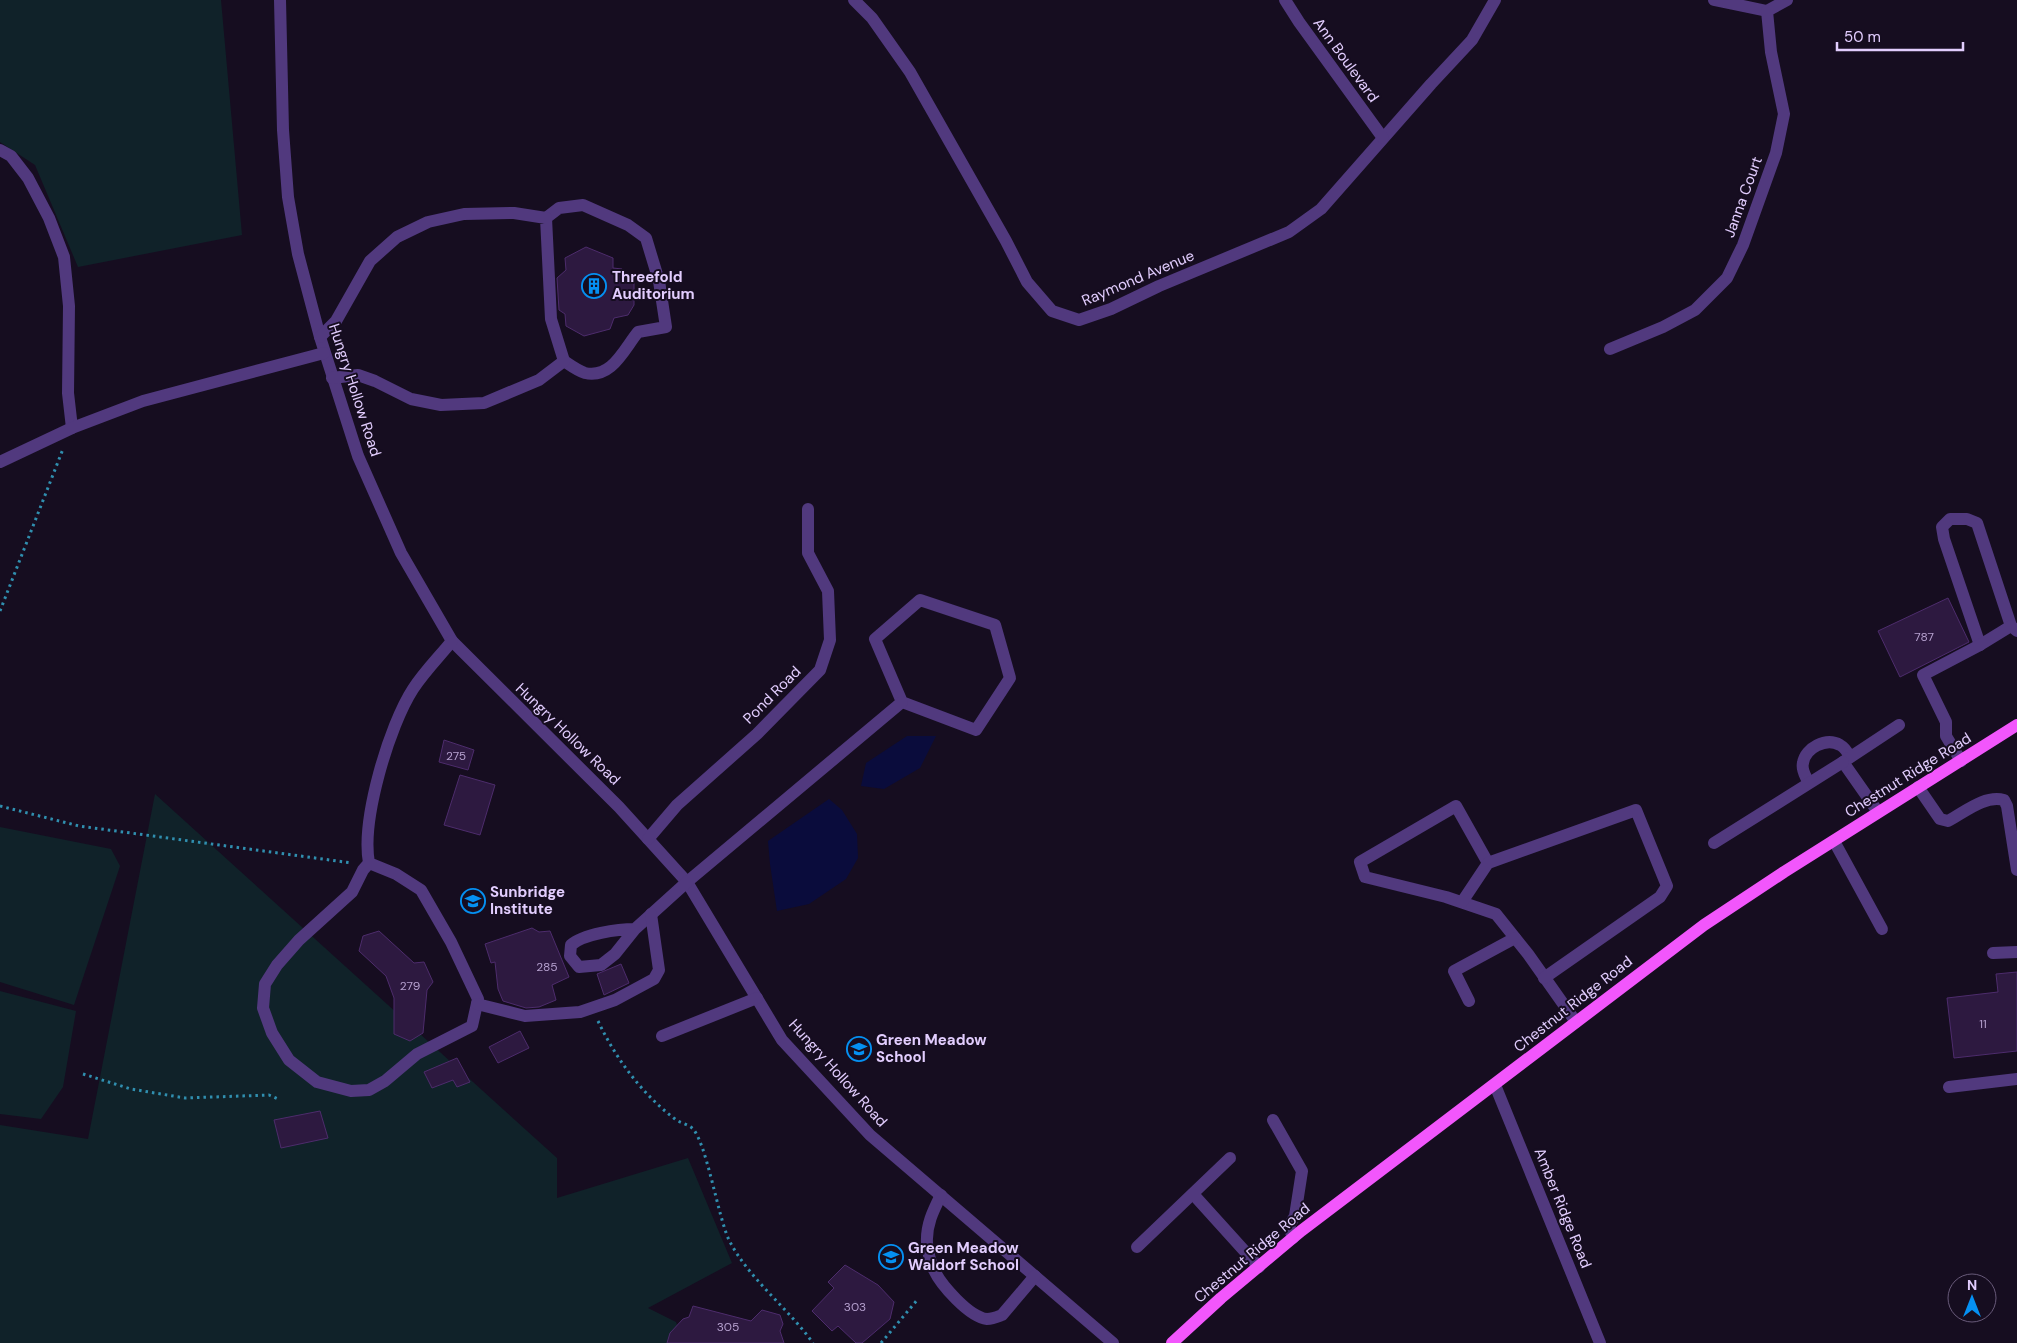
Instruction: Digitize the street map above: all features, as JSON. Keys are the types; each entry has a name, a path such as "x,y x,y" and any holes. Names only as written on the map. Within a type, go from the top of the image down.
{"main road":[{"name":"Chestnut Ridge Road","path":"1172,1343 1221,1298 1294,1238 1704,925 1878,812 2017,725"}],"street":[{"name":"Hungry Hollow Road","path":"280,0 283,130 288,197 298,254 324,353 358,456 401,553 452,641 516,707 619,806 687,882 782,1040 870,1135 1113,1343"},
{"name":"Raymond Avenue","path":"854,0 872,18 910,72 1006,241 1027,282 1052,311 1079,320 1111,309 1159,286 1289,232 1321,209 1472,40 1495,0"},
{"name":"Ann Boulevard","path":"1285,0 1383,138"},
{"path":"1714,0 1767,11 1787,0"},
{"name":"Janna Court","path":"1610,349 1664,327 1695,310 1727,278 1743,245 1776,153 1784,114 1771,52 1767,11"},
{"path":"0,150 11,156 28,178 49,218 64,257 69,306 68,393 72,428"},
{"path":"320,337 336,322 370,261 397,237 428,222 464,214 514,213 546,218 559,208 583,205 628,225 646,238 663,299 666,327 638,332 613,366 601,373 584,373 564,361 551,319 546,218"},
{"path":"0,462 72,428 143,400 324,353"},
{"path":"332,378 358,376 375,381 411,398 442,405 484,403 539,380 564,361"},
{"name":"Pond Road","path":"648,839 677,805 757,734 820,670 830,640 828,591 808,553 808,509"},
{"path":"1961,761 1946,736 1946,722 1923,675 2014,628 1977,523 1967,519 1950,519 1942,527 1944,539 1980,645"},
{"path":"920,600 995,625 1010,678 976,730 902,702 875,639 920,600"},
{"path":"369,863 367,852 370,815 392,732 413,689 452,641"},
{"path":"635,929 622,929 577,939 571,945 570,956 579,967 601,965 615,954 635,929 687,882 902,702"},
{"path":"1714,842 1899,726"},
{"path":"1808,782 1802,763 1807,753 1817,744 1828,742 1841,745 1847,759 1878,812"},
{"path":"1918,787 1940,819 1948,821 1985,801 2004,800 2007,806 2017,870"},
{"path":"1488,863 1456,806 1360,862 1365,877 1446,896 1496,914 1576,1022"},
{"path":"1462,902 1488,863 1636,810 1667,886 1660,897 1544,978"},
{"path":"1834,841 1882,929"},
{"path":"369,863 396,874 421,890 478,999 472,1026 417,1054 385,1081 369,1090 351,1091 316,1082 289,1060 272,1033 263,1008 265,984 277,965 299,940 352,892 363,870 369,863"},
{"path":"477,1004 525,1016 580,1012 615,1000 654,979 659,970 651,914"},
{"path":"1469,1001 1454,971 1515,938"},
{"path":"1993,953 2017,952"},
{"path":"662,1036 757,998"},
{"path":"1949,1087 2017,1079"},
{"name":"Amber Ridge Road","path":"1495,1085 1600,1343"},
{"path":"1273,1120 1302,1171 1295,1216 1289,1226 1294,1238"},
{"path":"1137,1247 1230,1158"},
{"path":"1193,1194 1259,1266"},
{"path":"940,1195 928,1225 929,1258 934,1270 946,1288 963,1305 978,1316 995,1319 1002,1315 1035,1276"}],"path":[{"path":"0,611 72,428"},
{"path":"0,806 79,826 354,864"},
{"path":"592,1007 598,1023 608,1040 642,1091 676,1121 692,1128 701,1145 729,1239 747,1268 813,1343"},
{"path":"83,1074 131,1089 185,1098 269,1095 278,1099"},
{"path":"882,1343 918,1300"}],"shaded area":[{"path":"0,0 221,0 242,235 78,267 35,165 0,142"},
{"path":"907,736 936,736 920,768 884,789 861,786 866,763"},
{"path":"155,794 557,1158 557,1198 688,1158 732,1263 648,1308 676,1322 683,1343 0,1343 0,1125 88,1139"},
{"path":"829,799 842,810 857,834 858,858 846,879 809,904 777,911 768,841"},
{"path":"0,827 111,849 120,866 74,1005 0,982"},
{"path":"0,991 76,1011 63,1087 41,1119 0,1114"}],"building":[{"name":"Threefold Auditorium","path":"586,247 613,258 613,268 622,269 634,280 634,305 628,315 614,318 610,329 584,336 566,326 565,314 559,310 557,278 566,270 565,258"},
{"path":"1948,598 1969,642 1900,677 1878,631"},
{"path":"444,740 474,750 468,770 439,762"},
{"path":"460,775 495,785 480,835 444,825"},
{"path":"532,928 539,932 550,931 569,977 552,985 556,1000 539,1007 526,1008 503,1001 498,989 495,962 491,963 485,944"},
{"path":"379,931 414,963 424,962 433,982 427,990 423,1033 410,1041 394,1034 394,998 386,976 359,951 363,936"},
{"path":"621,964 629,983 604,995 597,974"},
{"path":"2017,972 2017,1051 1954,1058 1947,998 1998,992 1996,974"},
{"path":"520,1031 529,1048 498,1063 489,1047"},
{"path":"457,1058 470,1082 457,1087 453,1080 432,1088 424,1072"},
{"path":"320,1111 328,1138 281,1148 274,1120"},
{"path":"845,1265 878,1285 894,1302 890,1319 862,1343 856,1343 838,1326 832,1331 812,1311 834,1288 828,1282"},
{"path":"693,1306 751,1321 762,1310 780,1315 783,1324 780,1331 784,1343 667,1343 670,1333 683,1319 689,1317"}],"place":[{"name":"Threefold Auditorium","path":"594,286"},
{"name":"Sunbridge Institute","path":"473,901"},
{"name":"Green Meadow School","path":"859,1049"},
{"name":"Green Meadow Waldorf School","path":"891,1257"}]}
